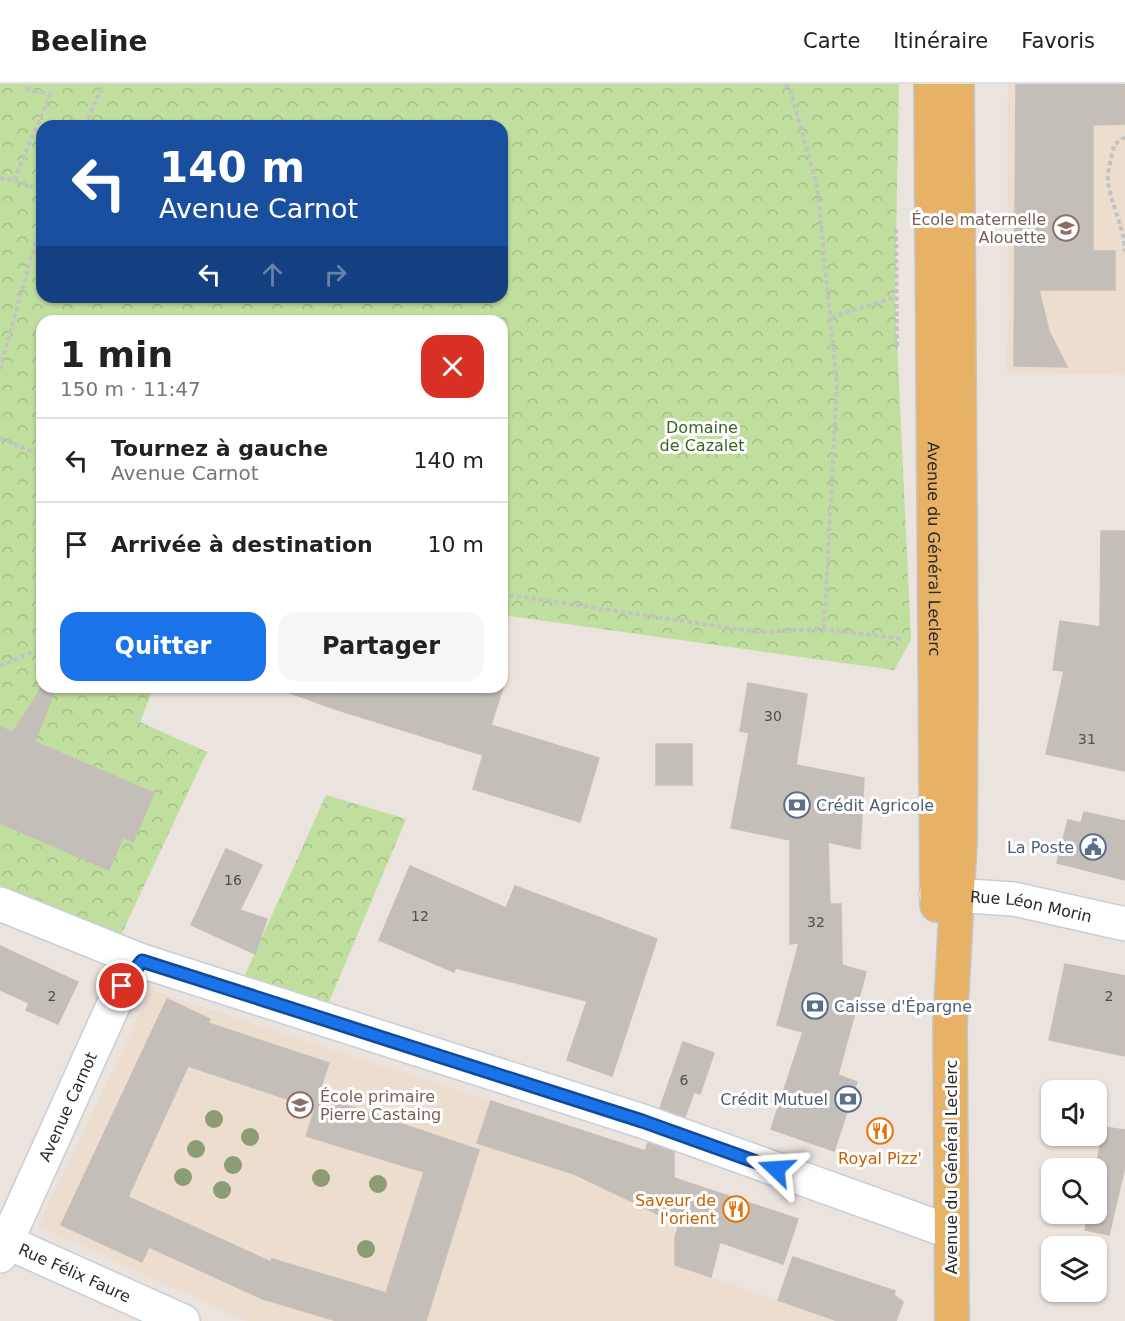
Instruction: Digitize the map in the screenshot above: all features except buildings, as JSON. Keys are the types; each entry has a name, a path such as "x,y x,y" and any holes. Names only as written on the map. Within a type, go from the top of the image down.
{"main road":[{"name":"Avenue du Général Leclerc","path":"931,84 950,1014 952,1321"},
{"name":"Avenue du Général Leclerc","path":"947,894 960,842 957,84"}],"street":[{"name":"Rue Léon Morin","path":"947,894 1014,899 1125,924"},
{"path":"0,904 142,961 642,1121 951,1232"},
{"name":"Avenue Carnot","path":"2,1245 122,986 142,961"},
{"name":"Rue Félix Faure","path":"2,1245 183,1321"}],"path":[{"path":"88,120 103,84"},
{"path":"785,84 790,89 817,186 837,386 824,629"},
{"path":"24,88 50,95 39,120"},
{"path":"14,180 36,128"},
{"path":"1125,138 1114,145 1108,173 1116,213 1123,225 1125,252"},
{"path":"0,178 36,188"},
{"path":"0,369 36,240"},
{"path":"0,438 36,453"},
{"path":"508,595 757,632 824,629 910,640"},
{"path":"0,666 36,651"}],"shaded area":[{"name":"École maternelle Alouette","path":"1008,84 1125,84 1125,375 1007,372"},
{"name":"École primaire Pierre Castaing","path":"151,990 674,1161 675,1265 839,1321 246,1321 38,1226"}],"green space":[{"name":"Domaine de Cazalet","path":"0,84 899,84 895,297 911,640 894,670 508,616 508,315 36,315 36,693 152,693 140,722 207,752 121,935 0,885"},
{"path":"326,795 406,819 329,1002 245,975"}],"place":[{"name":"École maternelle Alouette","path":"1066,228"},
{"name":"Crédit Agricole","path":"797,805"},
{"name":"La Poste","path":"1093,847"},
{"name":"Caisse d'Épargne","path":"815,1006"},
{"name":"Crédit Mutuel","path":"848,1099"},
{"name":"École primaire Pierre Castaing","path":"300,1105"},
{"name":"Royal Pizz'","path":"880,1131"},
{"name":"Saveur de l'orient","path":"736,1209"}],"route":[{"path":"122,986 142,961 642,1121 776,1169"}]}
